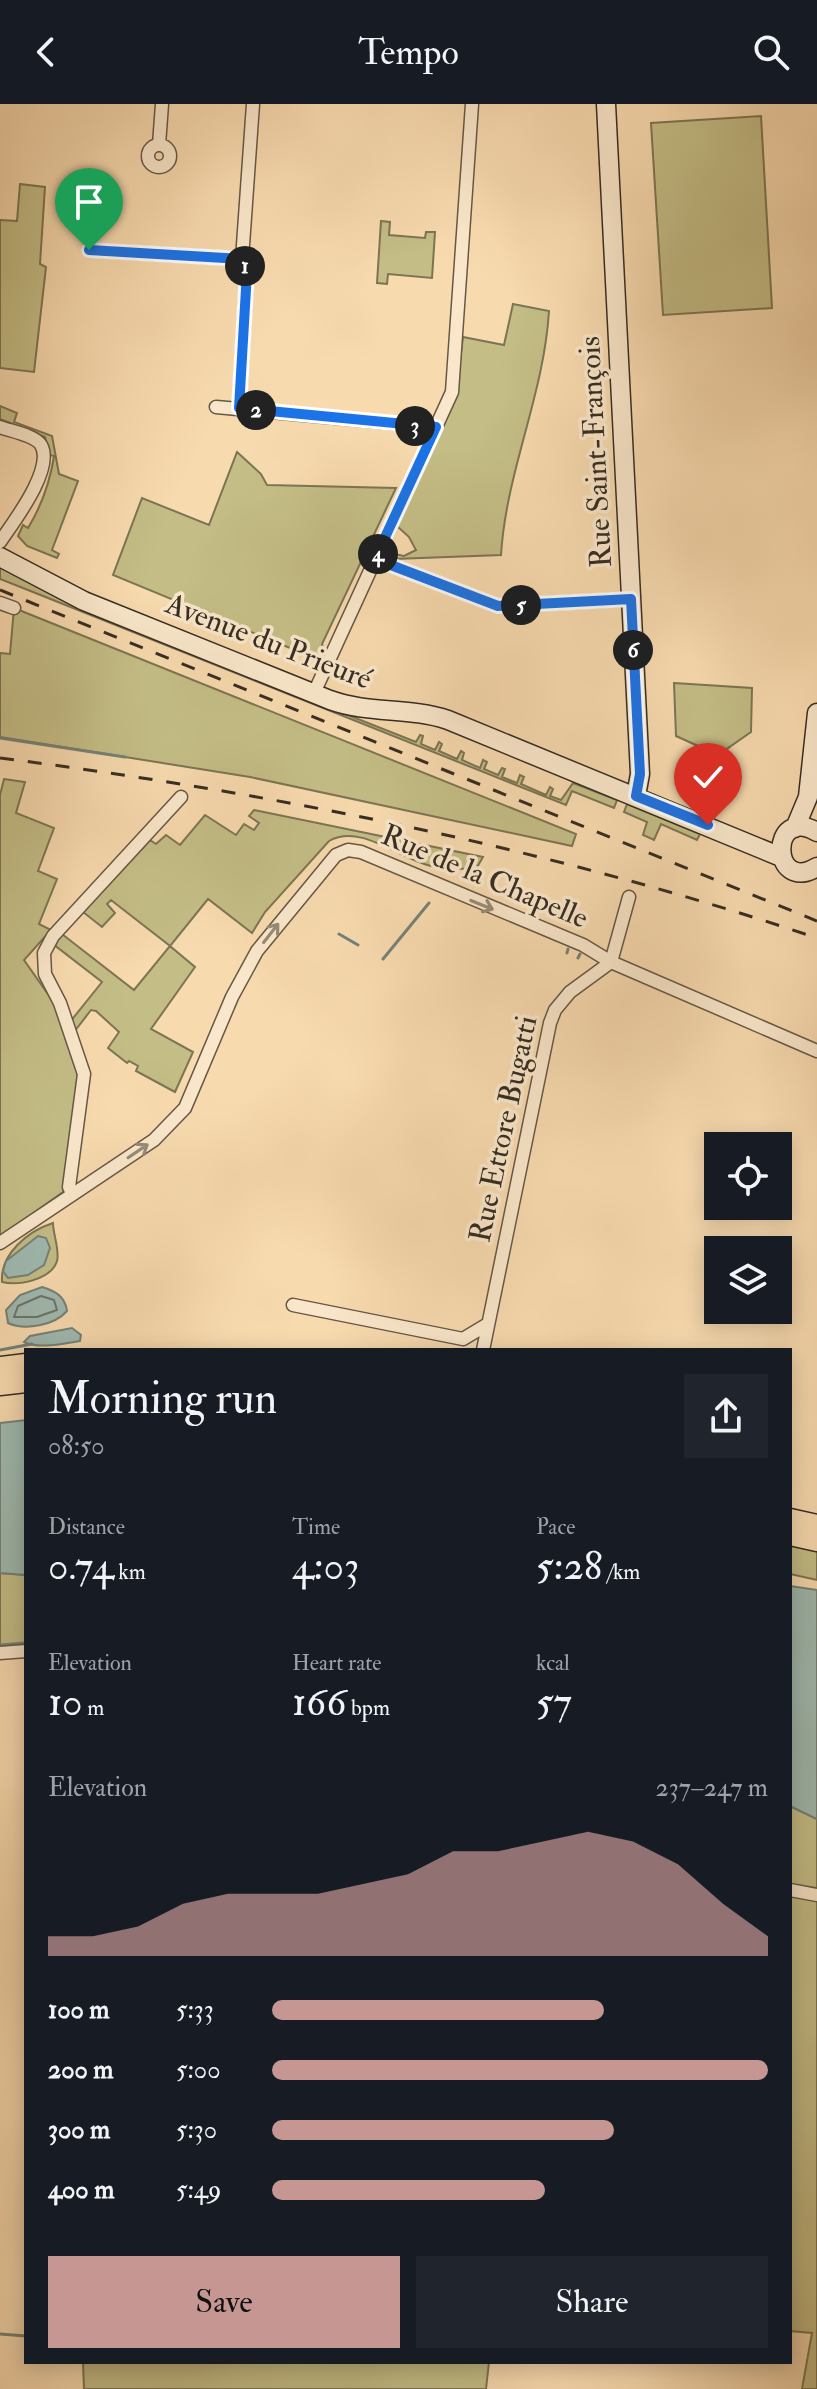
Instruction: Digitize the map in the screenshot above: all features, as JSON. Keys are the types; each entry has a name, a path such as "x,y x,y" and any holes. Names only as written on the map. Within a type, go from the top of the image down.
{"main road":[{"path":"0,1367 24,1364"},
{"path":"0,1385 24,1382"},
{"path":"792,1519 817,1525"},
{"path":"792,1535 817,1541"}],"street":[{"path":"159,145 162,104"},
{"path":"239,408 247,272 242,259 253,104"},
{"path":"314,693 454,385 472,104"},
{"name":"Rue Saint-François","path":"606,104 640,774 636,796"},
{"path":"89,250 242,259"},
{"path":"216,407 436,427"},
{"path":"0,427 36,441 41,446 42,454 30,499 0,542"},
{"name":"Avenue du Prieuré","path":"0,549 52,575 98,605"},
{"name":"Avenue du Prieuré","path":"0,557 71,595 314,693 362,710 437,716 736,837 781,857 788,866 798,871 817,867"},
{"path":"375,559 498,606 631,599"},
{"path":"0,603 14,608"},
{"path":"781,857 781,844 808,797 817,721"},
{"path":"72,1193 69,1187 83,1066 60,1003 45,974 44,953 53,936 181,797"},
{"path":"808,797 817,831"},
{"name":"Avenue du Prieuré","path":"736,837 758,838 808,827 817,831"},
{"name":"Rue de la Chapelle","path":"0,1243 154,1140 185,1108 232,997 257,951 336,855 348,850 361,852 583,945 611,962 817,1051"},
{"path":"611,962 629,897"},
{"name":"Rue Ettore Bugatti","path":"483,1348 550,1023 562,1000 611,962"},
{"path":"293,1305 463,1339 488,1324"},
{"path":"0,1653 24,1651"},
{"path":"792,1890 817,1895"}],"shaded area":[{"path":"761,116 772,308 663,315 651,123"},
{"path":"20,184 45,187 40,264 46,267 34,372 0,368 0,220 17,221"},
{"path":"381,221 390,222 389,235 425,238 426,232 435,232 432,278 388,274 387,284 377,283"},
{"path":"513,304 549,311 540,373 510,494 501,555 394,559 384,555 385,552 404,556 416,550 409,537 397,526 455,399 463,337 504,345"},
{"path":"0,406 17,413 14,422 52,436 59,474 78,481 52,550 59,554 57,558 27,546 18,536 23,525 28,528 37,511 48,484 54,456 49,455 45,437 0,419"},
{"path":"237,452 261,474 267,485 396,488 322,644 324,651 319,660 113,575 142,498 209,525"},
{"path":"0,561 325,706 416,742 420,735 423,736 421,744 435,750 439,742 442,744 439,751 457,759 461,751 464,753 462,760 480,768 483,760 487,762 484,769 498,775 502,768 505,769 502,777 517,783 520,775 524,777 521,784 546,795 550,787 553,789 550,796 561,800 573,783 617,800 614,808 572,791 566,805 0,579"},
{"path":"14,608 576,834 572,846 250,777 0,737 0,653 10,654"},
{"path":"674,683 752,688 751,732 718,755 676,736"},
{"path":"4,779 25,782 16,813 54,828 38,871 57,879 39,924 51,930 24,960 57,1007 80,1073 63,1192 0,1237 0,795"},
{"path":"627,804 700,834 697,840 661,824 654,840 643,835 647,822 624,812"},
{"path":"254,810 483,857 476,869 436,867 367,839 341,837 329,841 265,912 252,933 208,899 170,946 111,900 107,904 115,913 102,927 83,912 150,840 156,844 166,835 180,845 205,815 236,835 244,824 254,830 259,823 249,816"},
{"path":"62,934 134,990 170,946 195,967 151,1029 193,1052 175,1092 136,1071 138,1066 129,1061 127,1063 108,1048 119,1032 96,1011 91,1010 74,1032 70,1022 102,982 53,944"},
{"path":"53,1223 58,1252 54,1268 33,1280 2,1282 6,1262 17,1245"},
{"path":"792,1544 817,1550 817,1580 792,1574"},
{"path":"0,1573 24,1575 24,1647 0,1649"},
{"path":"792,1807 817,1819 817,1889 792,1885"},
{"path":"792,1896 817,1901 817,2389 802,2389 812,2333 792,2331"},
{"path":"83,2364 489,2364 486,2389 84,2389"}],"water":[{"path":"38,1236 46,1238 50,1248 44,1265 28,1275 8,1278 3,1271 6,1261"},
{"path":"42,1287 59,1295 67,1311 55,1320 39,1325 8,1323 6,1310 20,1295"},
{"path":"72,1328 81,1335 80,1341 43,1346 24,1342 30,1336"},
{"path":"24,1420 24,1575 0,1573 0,1423"},
{"path":"792,1586 817,1590 817,1819 792,1807"}],"waterway":[{"path":"0,738 125,757"},
{"path":"383,959 429,903"},
{"path":"339,934 358,945"},
{"path":"567,953 568,949"},
{"path":"578,958 580,954"},
{"path":"0,1350 32,1344"},
{"path":"0,1645 24,1643"},
{"path":"0,2334 24,2336"}],"railway":[{"path":"0,590 817,921"},
{"path":"0,758 207,788 413,828 617,877 817,938"}],"route":[{"path":"89,250 242,259 247,272 239,408 436,427 375,559 498,606 631,599 640,774 636,796 708,825"}]}
